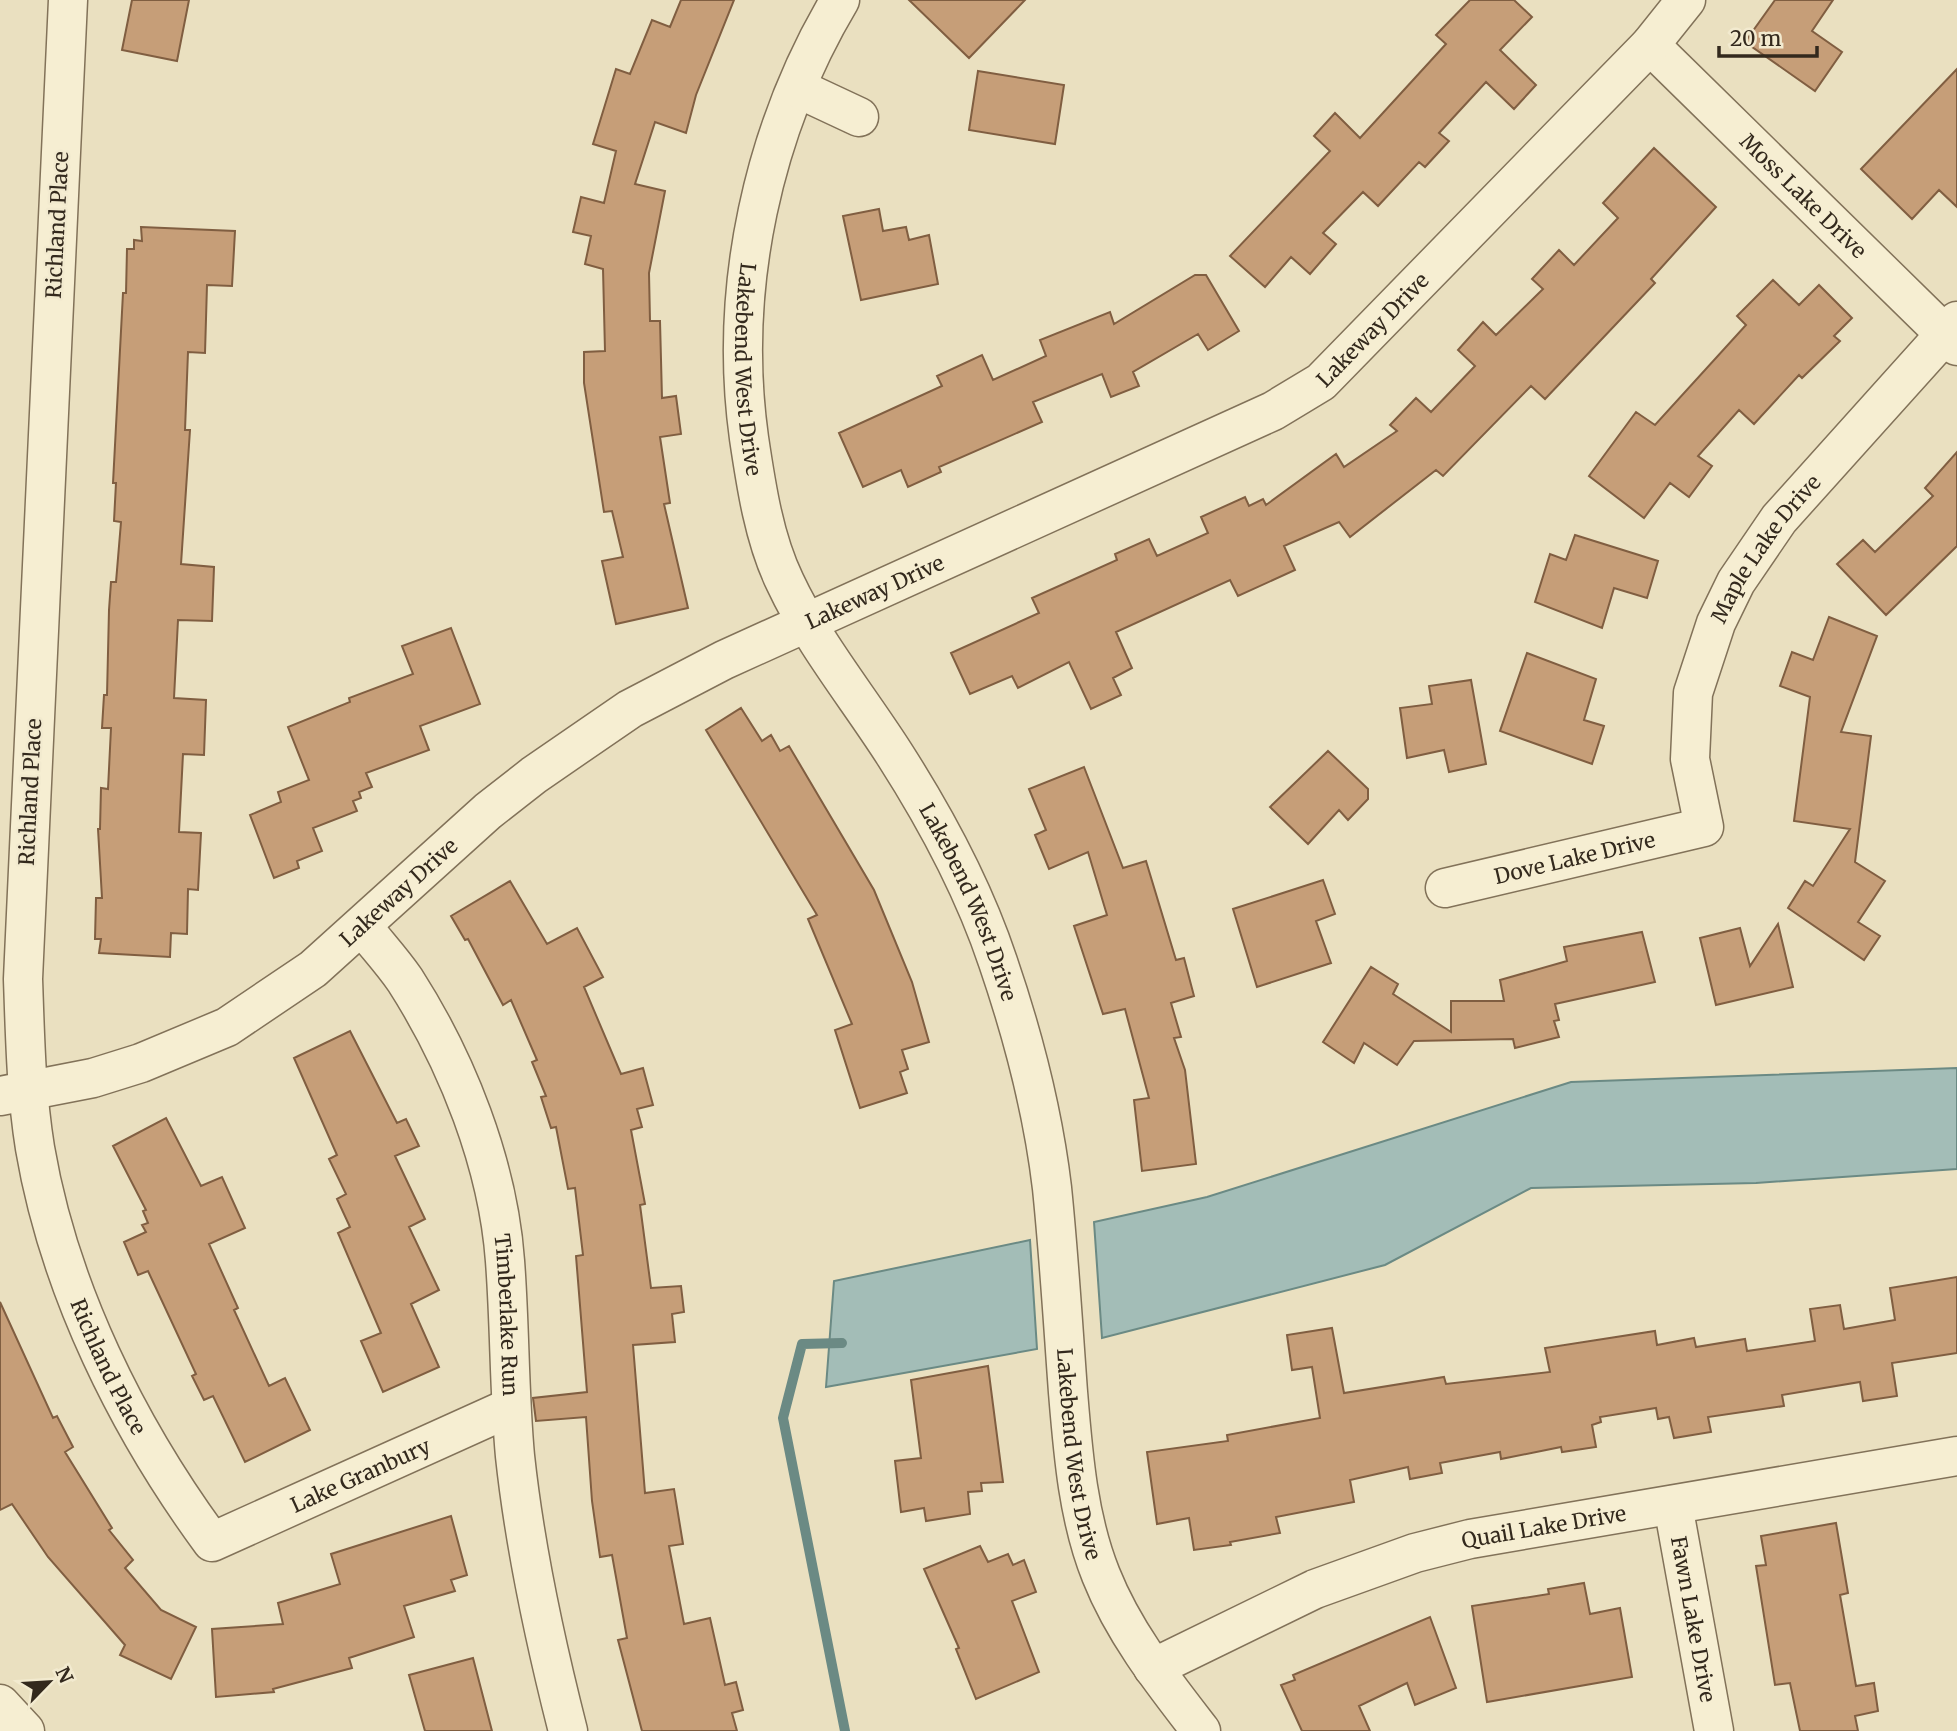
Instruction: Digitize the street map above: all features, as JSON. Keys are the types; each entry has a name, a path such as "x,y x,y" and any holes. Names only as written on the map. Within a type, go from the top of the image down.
{"street":[{"name":"Richland Place","path":"68,0 23,979 14,1095 35,1150 70,1279 105,1361 152,1454 212,1542"},
{"name":"Lakebend West Drive","path":"840,0 818,37 758,199 747,277 744,355 749,434 762,511 782,577 807,624 897,757 945,841 997,959 1031,1073 1051,1185 1073,1452 1082,1511 1099,1572 1123,1622 1153,1668 1201,1731"},
{"name":"Lakeway Drive","path":"14,1095 93,1078 141,1063 226,1027 313,969 488,811 534,775 630,709 724,660 1273,411 1321,382 1650,45 1686,0"},
{"name":"Moss Lake Drive","path":"1650,45 1953,334"},
{"path":"797,88 859,117"},
{"name":"Maple Lake Drive","path":"1703,827 1690,759 1693,693 1716,623 1736,582 1779,519 1953,334"},
{"name":"Dove Lake Drive","path":"1445,888 1703,827"},
{"name":"Timberlake Run","path":"362,926 410,990 447,1057 480,1141 498,1207 505,1260 511,1407 525,1529 547,1651 568,1731"},
{"name":"Lake Granbury","path":"212,1542 511,1407"},
{"name":"Quail Lake Drive","path":"1153,1668 1315,1589 1415,1553 1470,1539 1957,1456"},
{"name":"Fawn Lake Drive","path":"1673,1505 1714,1731"},
{"path":"0,1704 25,1731"}],"water":[{"path":"1957,1068 1957,1169 1756,1183 1531,1188 1385,1265 1102,1338 1094,1222 1207,1197 1571,1082"},
{"path":"1030,1240 1037,1349 826,1387 834,1281"}],"building":[{"path":"132,0 189,0 177,61 122,50"},
{"path":"681,0 734,0 696,95 686,133 655,122 635,184 665,191 649,273 650,321 660,321 662,398 676,396 681,434 660,437 670,503 664,504 688,608 616,624 602,561 623,557 612,511 604,512 584,383 584,352 605,351 603,269 585,264 591,236 573,232 581,197 604,203 616,151 593,144 616,69 630,74 652,20 670,27"},
{"path":"909,0 1025,0 969,58"},
{"path":"1470,0 1514,0 1532,17 1500,50 1536,85 1514,109 1486,82 1439,133 1449,141 1425,167 1419,162 1378,206 1363,192 1323,233 1336,244 1310,274 1291,257 1265,287 1230,256 1330,151 1314,136 1335,113 1360,138 1446,44 1436,35"},
{"path":"1775,0 1833,0 1812,31 1842,52 1815,91 1745,42"},
{"path":"1957,69 1957,207 1939,190 1912,219 1861,169"},
{"path":"978,71 1064,85 1055,144 969,130"},
{"path":"1654,148 1716,207 1651,279 1655,283 1545,399 1531,386 1443,476 1436,470 1350,537 1339,522 1284,546 1295,570 1238,596 1230,580 1116,632 1132,668 1113,678 1121,695 1091,709 1069,662 1018,688 1012,676 970,694 951,653 1039,613 1032,598 1117,560 1115,554 1149,539 1157,556 1208,533 1201,517 1245,497 1249,506 1263,499 1266,505 1336,454 1344,467 1397,431 1390,425 1416,398 1431,412 1475,366 1458,350 1483,322 1496,335 1543,289 1532,279 1559,250 1574,265 1618,218 1603,203"},
{"path":"879,209 883,231 906,227 909,240 929,235 938,284 861,300 843,216"},
{"path":"141,227 235,231 232,286 207,285 205,353 188,352 185,430 190,430 181,564 214,567 212,621 178,620 174,698 206,700 204,755 183,754 179,832 201,833 198,890 188,889 187,934 171,933 170,957 99,953 101,939 95,939 96,898 102,898 98,829 101,788 108,789 111,728 102,728 104,695 107,695 109,610 111,582 116,582 121,522 114,521 116,483 113,483 123,293 126,293 127,249 134,249 134,240 142,241"},
{"path":"1195,275 1206,275 1239,331 1208,350 1198,334 1133,372 1139,386 1111,397 1102,374 1033,402 1042,422 939,467 941,472 908,487 901,470 863,487 839,433 942,386 937,376 982,355 993,380 1046,356 1040,340 1110,312 1114,324"},
{"path":"1773,280 1799,305 1819,285 1852,318 1834,336 1840,341 1802,378 1799,375 1754,424 1739,410 1698,456 1712,466 1689,497 1670,483 1644,518 1589,476 1636,412 1655,425 1746,325 1737,316"},
{"path":"1957,452 1957,546 1886,615 1837,564 1863,540 1875,552 1933,496 1925,488"},
{"path":"1575,535 1658,561 1647,598 1614,588 1602,628 1535,602 1550,554 1566,560"},
{"path":"1829,617 1877,636 1841,732 1871,736 1855,862 1885,881 1858,922 1880,936 1864,960 1788,908 1805,881 1813,886 1850,829 1794,821 1810,697 1780,686 1792,652 1813,660"},
{"path":"451,628 480,704 420,726 429,750 366,773 372,787 359,792 361,798 353,801 357,811 313,828 322,851 297,861 299,868 274,878 250,815 281,802 278,792 309,780 288,727 350,702 349,698 413,674 402,646"},
{"path":"1527,653 1596,679 1584,720 1604,726 1592,764 1500,731"},
{"path":"1471,680 1486,764 1449,772 1444,750 1407,758 1400,708 1432,704 1429,686"},
{"path":"741,708 762,741 771,735 780,751 789,746 874,890 912,982 929,1042 902,1050 908,1069 900,1072 907,1093 860,1108 835,1030 852,1024 808,919 817,915 706,730"},
{"path":"1328,751 1368,789 1368,799 1348,820 1339,810 1308,844 1270,807"},
{"path":"1084,767 1123,868 1146,861 1176,960 1184,958 1194,996 1171,1003 1181,1037 1174,1038 1185,1070 1196,1164 1142,1171 1134,1100 1149,1098 1125,1009 1103,1014 1074,926 1107,915 1088,852 1049,869 1035,835 1046,830 1029,789"},
{"path":"1323,880 1335,914 1316,921 1331,963 1257,987 1233,909"},
{"path":"510,881 547,944 577,928 603,977 584,987 621,1074 643,1068 653,1105 637,1109 642,1127 631,1130 645,1204 640,1205 651,1288 681,1286 684,1312 672,1314 675,1342 633,1345 645,1493 674,1489 683,1544 669,1546 684,1624 710,1618 725,1685 736,1682 743,1710 732,1713 737,1731 642,1731 618,1640 627,1638 612,1555 600,1557 592,1501 586,1417 536,1421 533,1398 587,1392 576,1256 583,1255 575,1188 568,1189 556,1127 551,1128 541,1097 546,1096 532,1062 537,1060 511,1000 503,1005 468,939 465,940 451,916"},
{"path":"1778,924 1793,987 1716,1005 1700,938 1740,928 1750,966"},
{"path":"1642,932 1655,982 1555,1004 1559,1020 1554,1021 1559,1037 1515,1048 1513,1039 1414,1041 1397,1065 1364,1043 1354,1063 1323,1042 1371,967 1398,984 1393,994 1451,1032 1451,1001 1504,1001 1500,980 1567,961 1564,947"},
{"path":"350,1031 397,1123 406,1119 419,1146 395,1156 425,1219 409,1227 439,1290 411,1304 439,1367 383,1392 361,1341 381,1333 338,1233 350,1227 337,1199 346,1194 329,1159 337,1155 294,1058"},
{"path":"166,1118 201,1186 222,1177 245,1228 209,1244 238,1308 234,1310 269,1386 285,1378 310,1430 245,1462 213,1396 204,1400 192,1376 196,1374 148,1271 138,1275 124,1242 146,1232 142,1225 148,1223 143,1211 146,1210 113,1146"},
{"path":"1957,1277 1957,1353 1892,1363 1897,1396 1863,1401 1860,1382 1782,1395 1784,1406 1708,1417 1711,1432 1674,1438 1669,1417 1658,1419 1656,1408 1600,1417 1601,1422 1592,1425 1596,1447 1562,1452 1561,1447 1501,1459 1500,1452 1440,1463 1442,1473 1410,1479 1408,1467 1350,1480 1354,1502 1276,1517 1280,1533 1230,1542 1231,1545 1194,1550 1189,1518 1157,1524 1147,1452 1228,1441 1227,1435 1320,1418 1312,1367 1292,1370 1287,1335 1332,1328 1344,1393 1444,1377 1446,1384 1550,1372 1545,1348 1655,1331 1657,1345 1694,1338 1696,1347 1745,1339 1747,1351 1815,1341 1810,1309 1840,1305 1844,1329 1895,1320 1890,1288"},
{"path":"0,1302 53,1418 57,1416 73,1447 65,1452 112,1528 109,1530 133,1560 125,1568 161,1610 196,1627 171,1679 120,1655 125,1645 48,1557 12,1504 0,1510"},
{"path":"988,1366 1003,1482 981,1483 982,1491 968,1492 970,1514 926,1521 924,1508 901,1512 895,1461 921,1458 911,1380"},
{"path":"451,1516 467,1575 451,1580 455,1591 404,1606 414,1637 349,1658 352,1668 273,1689 274,1692 216,1697 212,1629 283,1624 278,1603 340,1584 331,1554"},
{"path":"1836,1523 1848,1593 1840,1595 1856,1686 1874,1683 1878,1711 1855,1716 1858,1731 1800,1731 1790,1683 1775,1685 1756,1566 1766,1565 1761,1536"},
{"path":"980,1546 988,1562 1008,1554 1013,1565 1024,1560 1036,1592 1012,1601 1039,1672 976,1699 956,1649 959,1648 924,1569"},
{"path":"1584,1583 1590,1614 1620,1608 1632,1677 1487,1702 1472,1606 1549,1594 1548,1589"},
{"path":"1430,1617 1456,1688 1415,1705 1407,1683 1359,1706 1370,1731 1302,1731 1281,1685 1295,1680 1293,1675"},
{"path":"473,1658 492,1731 425,1731 409,1675"}],"waterway":[{"path":"842,1343 802,1344 783,1418 845,1731"}]}
